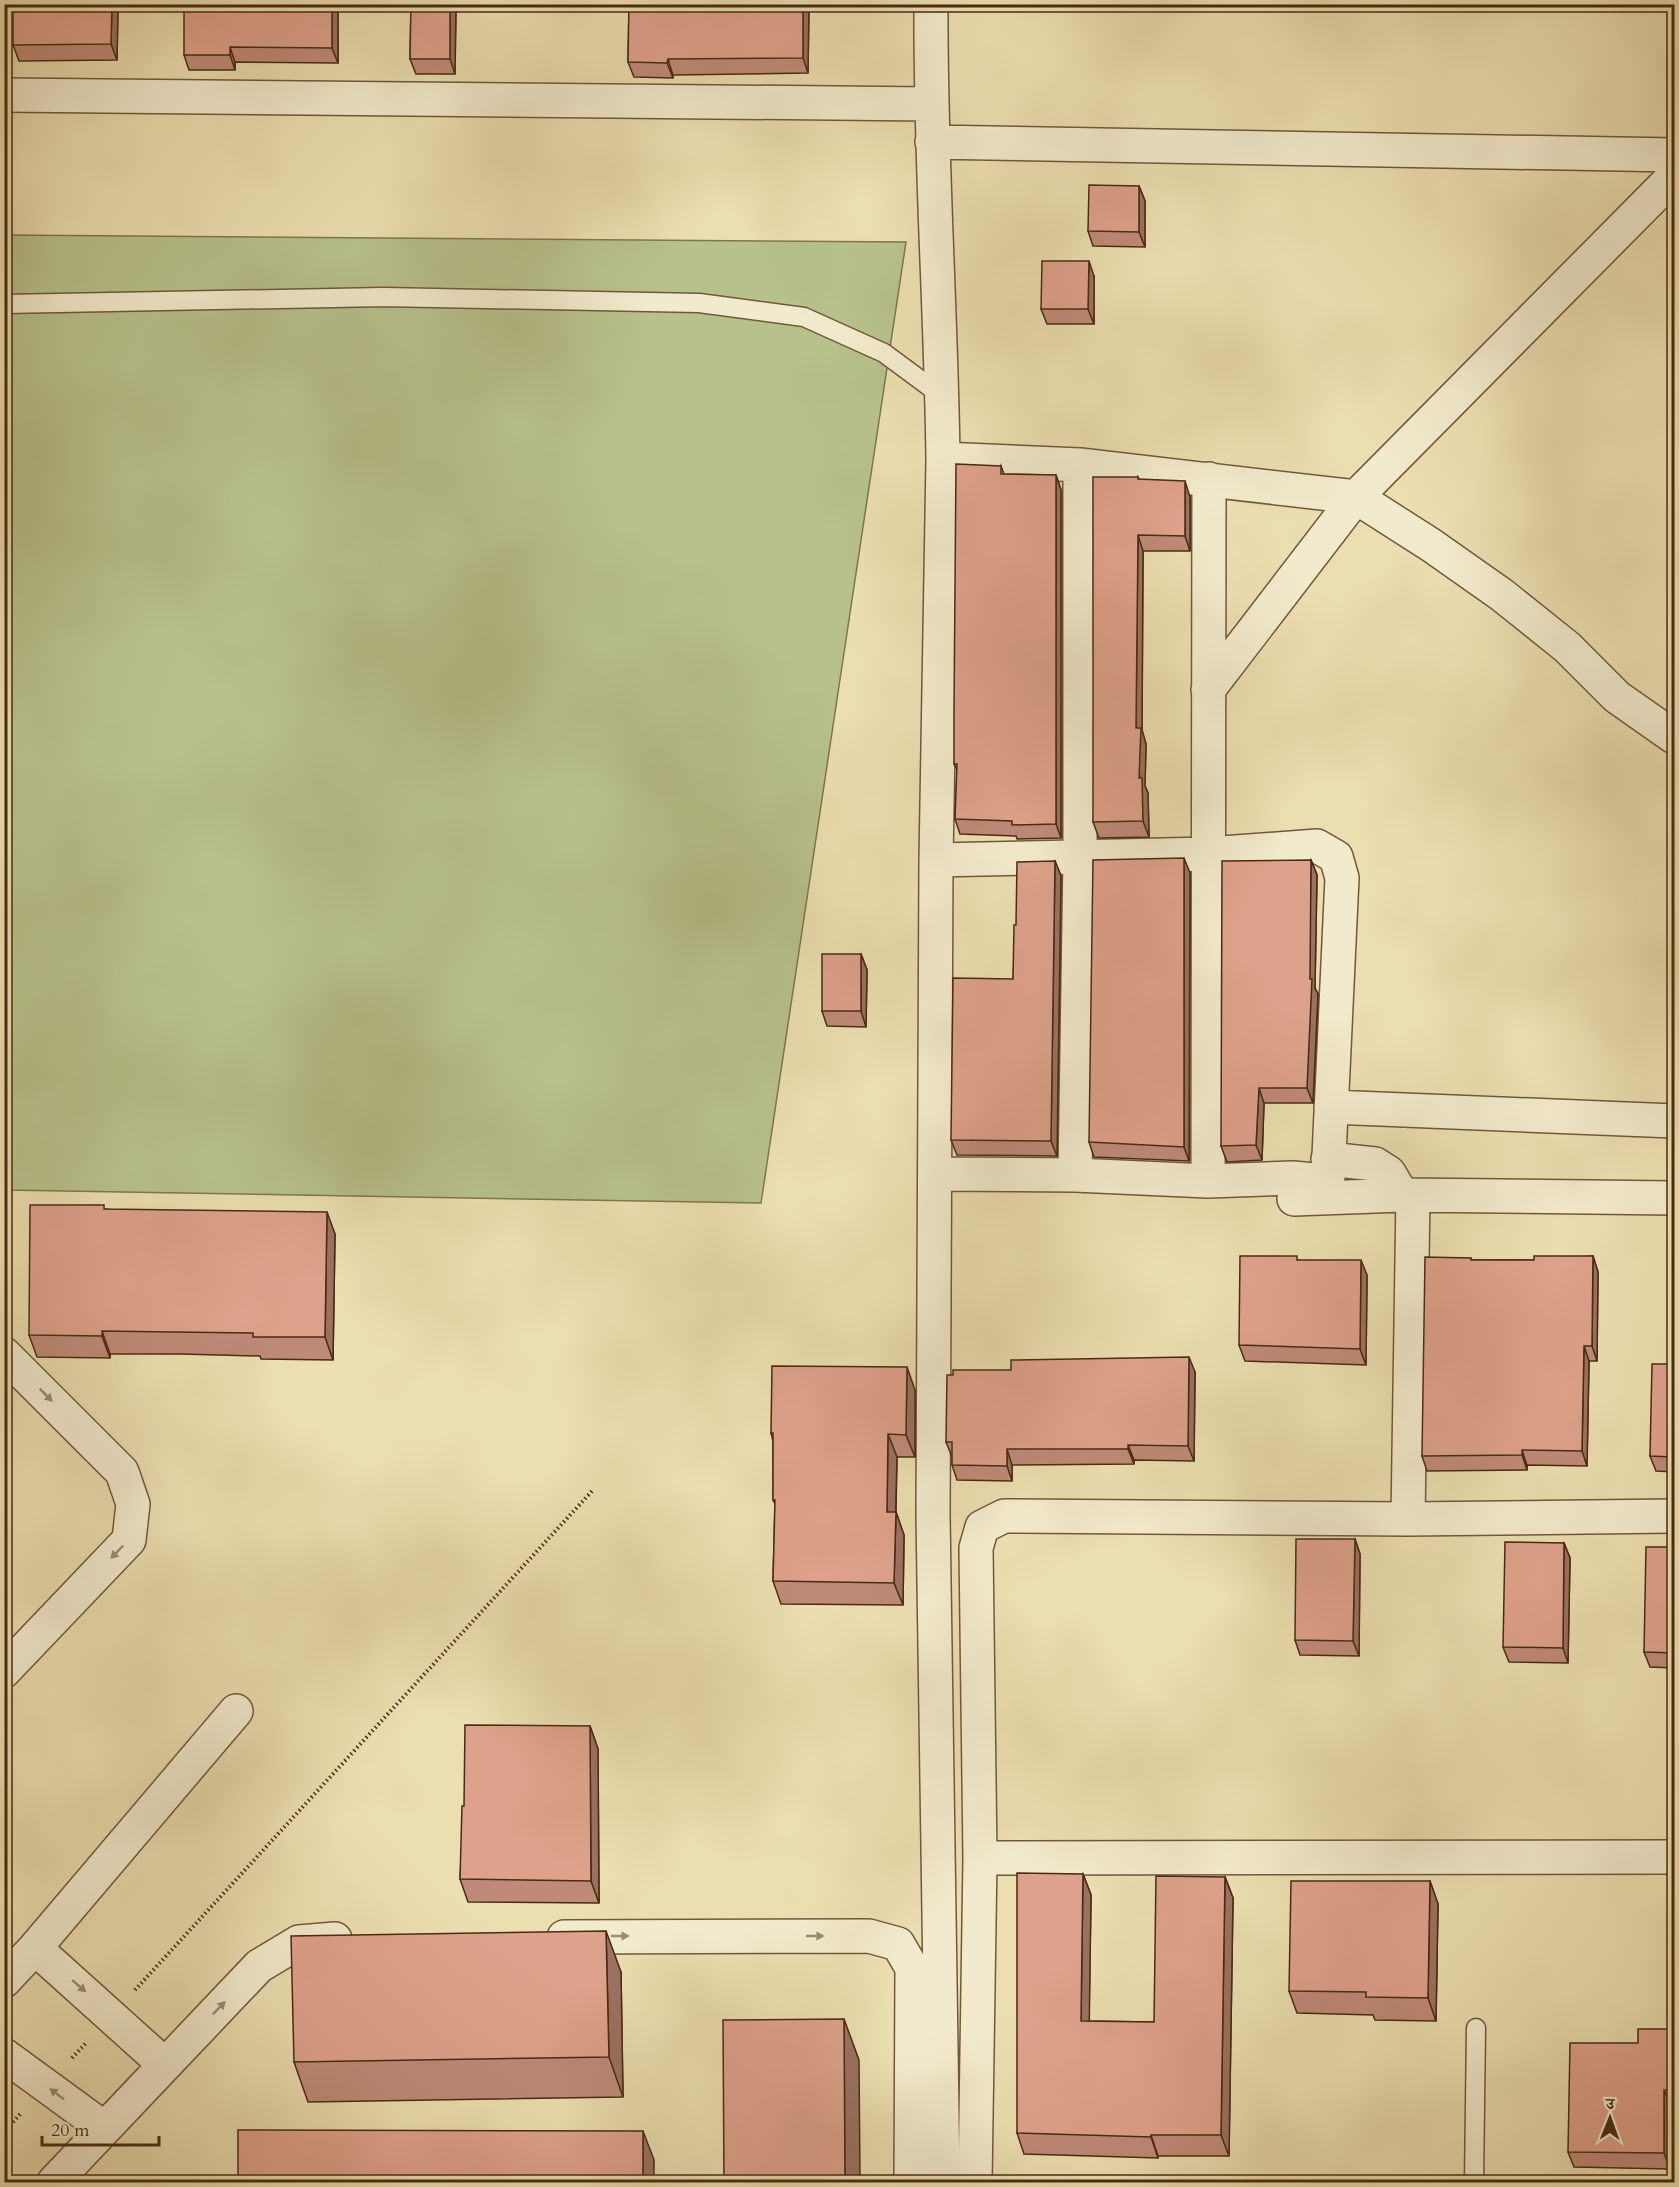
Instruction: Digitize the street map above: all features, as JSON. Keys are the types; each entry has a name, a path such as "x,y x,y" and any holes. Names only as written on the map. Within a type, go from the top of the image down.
{"street":[{"path":"931,4 930,104 943,459 936,860 933,1514 943,2182"},
{"path":"4,95 930,104"},
{"path":"932,142 1674,155"},
{"path":"1208,690 1356,497 1674,176"},
{"path":"943,459 1080,465 1356,497 1431,545 1502,595 1567,647 1617,697 1674,737"},
{"path":"1075,1175 1080,858 1080,465"},
{"path":"1208,1181 1209,479"},
{"path":"935,1174 1075,1175 1208,1181 1293,1178 1314,1180 1328,1177 1342,878 1336,857 1317,846 1208,854 936,860"},
{"path":"1331,1107 1674,1121"},
{"path":"1328,1159 1375,1164 1389,1173 1408,1195 1408,1519"},
{"path":"1265,1199 1408,1195 1674,1198"},
{"path":"4,1354 122,1472 134,1504 129,1540 4,1671"},
{"path":"975,2182 981,1858 976,1548 982,1527 1004,1516 1408,1519 1674,1516"},
{"path":"4,1981 35,1948 236,1711"},
{"path":"981,1858 1674,1857"},
{"path":"540,1937 869,1936 898,1944 912,1968 911,2182"},
{"path":"54,2182 259,1966 299,1942 364,1937"},
{"path":"35,1948 165,2065"},
{"path":"4,2055 104,2128"}],"lane":[{"path":"4,304 384,297 699,303 804,317 884,353 942,396"},
{"path":"1474,2182 1476,2028"}],"path":[{"path":"4,2132 593,1490"}],"green space":[{"path":"5,235 906,242 761,1203 5,1190"}],"building":[{"path":"13,4 112,4 111,44 13,45"},
{"path":"184,4 332,4 332,48 230,47 230,55 184,55"},
{"path":"411,4 450,4 450,59 410,59"},
{"path":"629,4 803,4 803,58 668,59 667,63 628,62"},
{"path":"1089,185 1139,186 1139,232 1088,231"},
{"path":"1042,261 1089,261 1088,309 1041,309"},
{"path":"956,464 1001,466 1001,474 1056,475 1056,824 1012,825 1012,821 955,819 957,764 954,764"},
{"path":"1093,477 1138,477 1138,479 1185,481 1185,536 1138,535 1136,728 1141,728 1139,778 1142,778 1143,821 1093,822"},
{"path":"1184,858 1184,1147 1089,1142 1093,860"},
{"path":"1311,860 1310,979 1312,979 1307,1088 1259,1088 1256,1145 1221,1146 1222,861"},
{"path":"1055,861 1051,1141 951,1140 953,978 1013,979 1017,862"},
{"path":"822,954 861,954 861,1011 822,1011"},
{"path":"30,1205 104,1205 104,1209 327,1212 325,1337 253,1337 253,1333 102,1331 102,1336 29,1335"},
{"path":"1240,1256 1297,1256 1297,1260 1361,1260 1360,1349 1239,1345"},
{"path":"1534,1256 1593,1256 1592,1346 1584,1346 1582,1451 1522,1450 1522,1455 1422,1456 1425,1257 1534,1260"},
{"path":"1189,1357 1188,1446 1128,1445 1128,1449 1007,1449 1007,1466 952,1465 952,1442 946,1442 947,1375 953,1375 953,1370 1011,1370 1011,1360"},
{"path":"1652,1364 1674,1364 1674,1457 1650,1456"},
{"path":"772,1366 907,1367 906,1435 888,1434 887,1512 896,1512 894,1583 773,1581 775,1500 773,1500 773,1433 771,1433"},
{"path":"1296,1539 1355,1539 1353,1641 1295,1640"},
{"path":"1505,1542 1564,1543 1563,1648 1503,1647"},
{"path":"1646,1547 1674,1547 1674,1653 1644,1652"},
{"path":"465,1725 590,1726 591,1881 460,1879"},
{"path":"1017,1873 1083,1874 1081,2021 1154,2022 1156,1876 1225,1877 1221,2135 1151,2135 1151,2137 1017,2133"},
{"path":"1291,1881 1430,1881 1428,1998 1366,1997 1366,1992 1289,1991"},
{"path":"606,1931 609,2057 294,2062 291,1936"},
{"path":"844,2019 845,2182 724,2182 723,2020"},
{"path":"1638,2029 1674,2029 1674,2090 1664,2090 1664,2153 1568,2152 1570,2043 1638,2043"},
{"path":"238,2130 643,2131 643,2182 238,2182"}]}
